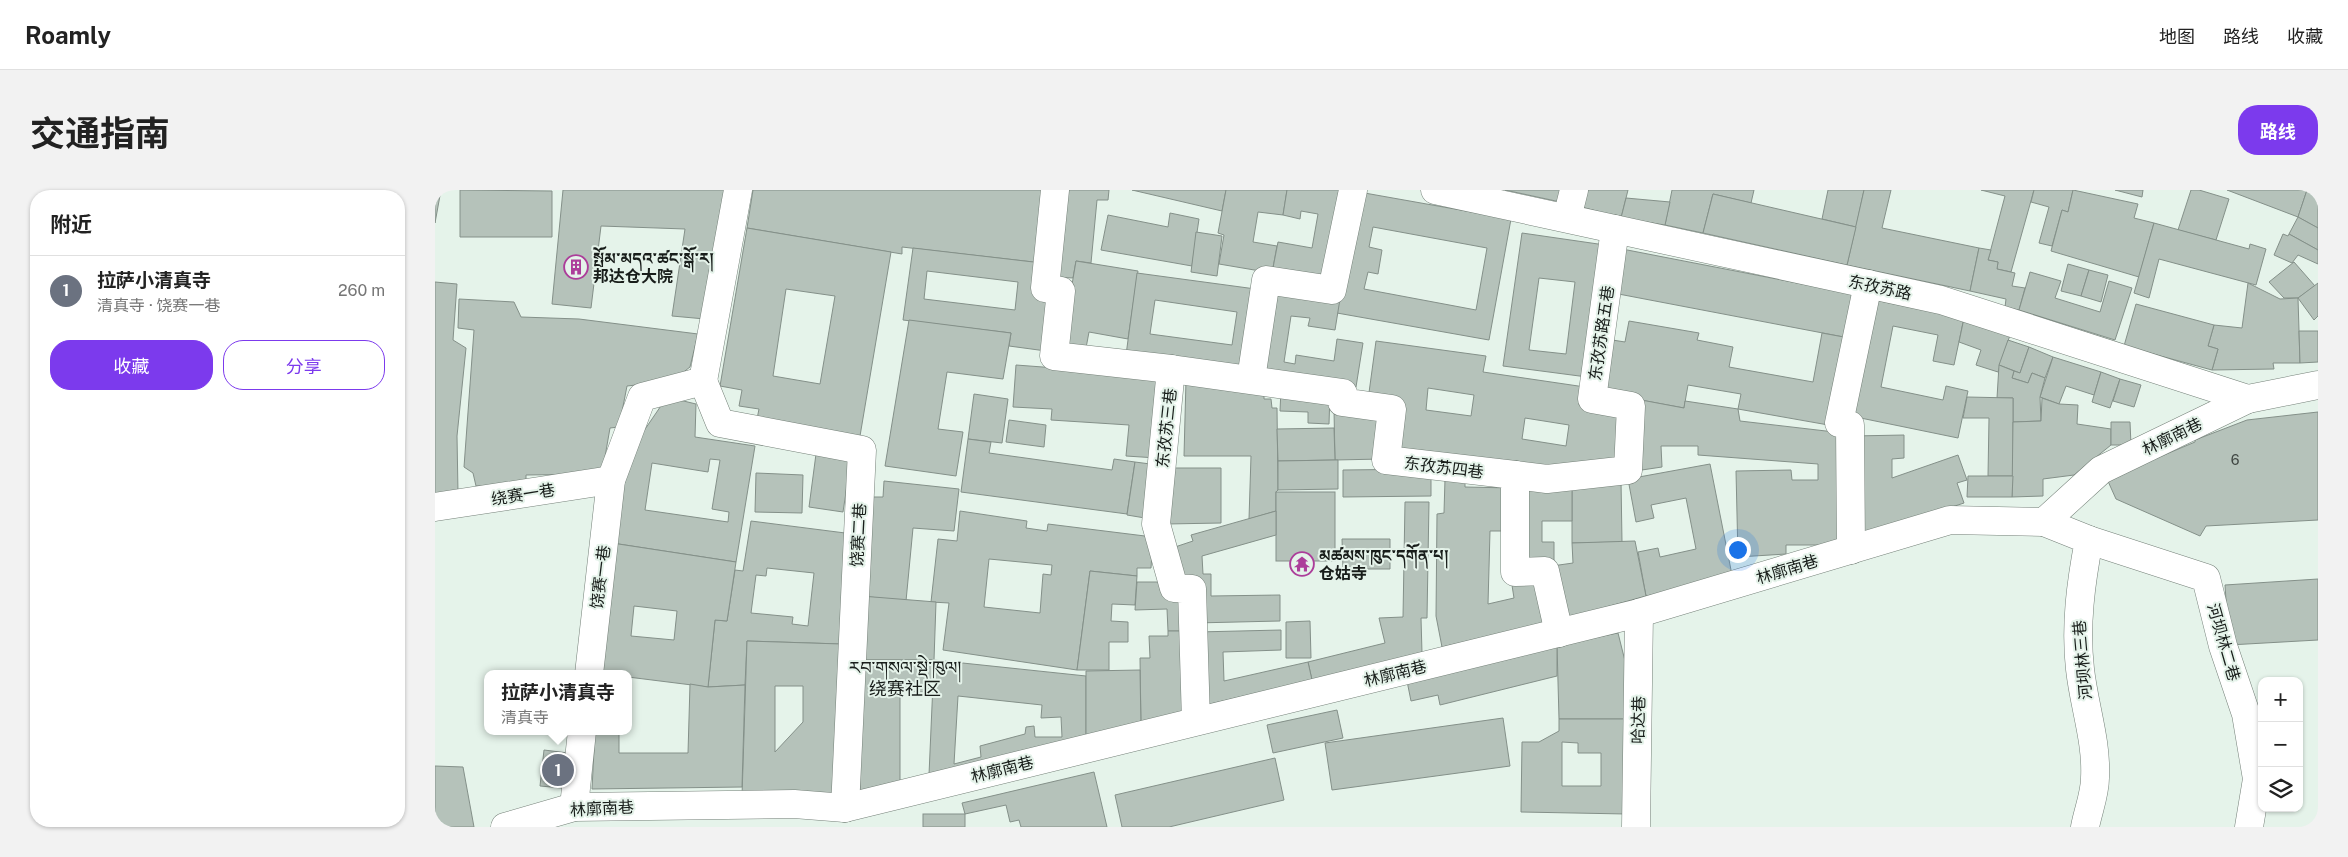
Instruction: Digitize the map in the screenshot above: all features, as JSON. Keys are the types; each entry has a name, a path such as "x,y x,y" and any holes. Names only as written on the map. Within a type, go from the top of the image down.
{"street":[{"path":"703,381 738,190"},
{"name":"东孜苏三巷","path":"1055,190 1045,288 1061,292 1054,356 1171,370 1156,524 1174,588 1191,589 1195,712"},
{"path":"1251,379 1266,280 1332,290 1353,190"},
{"name":"东孜苏路","path":"1435,190 1941,300 2248,399 2318,385"},
{"path":"1567,218 1574,190"},
{"name":"东孜苏路五巷","path":"1515,475 1547,479 1628,470 1631,406 1591,398 1615,229"},
{"path":"1851,550 1850,425 1839,422 1868,284"},
{"name":"东孜苏四巷","path":"1171,370 1251,379 1343,393 1342,402 1392,409 1386,460 1515,475"},
{"name":"饶赛一巷","path":"589,670 611,480 642,397 703,381"},
{"name":"饶赛二巷","path":"703,381 720,423 862,450 845,808"},
{"name":"林廓南巷","path":"505,827 574,807 794,804 845,808 1195,712 1559,633 1639,613 1950,520 2044,522 2101,470 2248,399"},
{"path":"1515,475 1515,572 1545,571 1559,633"},
{"name":"绕赛一巷","path":"435,507 611,480"},
{"path":"2044,522 2089,540"},
{"name":"河坝林三巷","path":"2085,827 2095,781 2095,746 2079,668 2078,620 2080,586 2089,540"},
{"name":"河坝林二巷","path":"2089,540 2206,578 2223,646 2247,714 2257,779 2249,827"},
{"name":"哈达巷","path":"1636,827 1639,613"},
{"path":"1195,712 1197,632"},
{"path":"574,807 582,735"}],"building":[{"path":"435,190 441,190 435,223"},
{"path":"460,190 552,191 552,237 460,237"},
{"name":"སྤོམ་མདའ་ཚང་སྒོ་ར། 邦达仓大院","path":"563,190 727,190 705,319 672,316 685,229 601,226 591,308 552,304"},
{"path":"753,190 1050,190 1042,263 902,247 902,254 747,228"},
{"path":"1059,190 1109,190 1108,200 1097,200 1091,263 1076,261 1073,278 1053,277"},
{"path":"1132,190 1226,190 1222,211"},
{"path":"1226,190 1287,190 1283,215 1258,212 1253,242 1277,246 1272,273 1219,264 1224,235 1218,233"},
{"path":"1287,190 1345,190 1328,283 1272,273 1278,242 1312,248 1318,214 1301,211 1300,219 1283,215"},
{"path":"1505,190 1568,190 1565,203"},
{"path":"1579,190 1628,190 1621,218 1575,205"},
{"path":"1672,190 1754,190 1751,203 1713,194 1703,233 1665,225"},
{"path":"1828,190 1864,190 1856,227 1822,219"},
{"path":"1864,190 1891,190 1882,228 1979,248 1970,291 1847,265"},
{"path":"1981,190 2034,190 2011,272 1997,269 1998,262 1988,260 2005,196"},
{"path":"2034,190 2073,190 2068,212 2062,210 2052,246 2039,243 2049,207 2031,202"},
{"path":"2073,190 2138,204 2134,218 2154,223 2139,277 2051,251 2062,210 2068,212"},
{"path":"2115,190 2143,190 2142,197"},
{"path":"2191,190 2199,190 2229,199 2216,240 2178,230"},
{"path":"2227,190 2307,190 2298,217"},
{"path":"2307,190 2318,190 2318,228 2298,217"},
{"path":"1359,192 1511,219 1489,340 1337,313","holes":["1373,227 1487,248 1476,310 1364,289 1368,272 1378,274 1382,250 1369,247"]},
{"path":"1713,194 1856,227 1847,265 1703,233"},
{"path":"1626,198 1670,202 1665,225 1621,218"},
{"path":"1170,213 1199,219 1192,266 1101,250 1108,215 1168,227"},
{"path":"2298,217 2318,228 2318,250 2289,234"},
{"path":"2154,223 2249,249 2250,244 2266,249 2256,285 2159,259 2149,298 2134,293"},
{"path":"747,228 891,252 860,436 757,419 759,409 739,406 742,390 720,386","holes":["786,289 835,296 820,384 773,376"]},
{"path":"1196,232 1222,236 1217,276 1191,272"},
{"path":"1522,233 1605,245 1587,377 1503,366","holes":["1539,278 1575,282 1566,354 1529,350"]},
{"path":"2283,234 2288,236 2289,234 2318,250 2318,264 2298,255 2292,263 2274,255"},
{"path":"913,248 1042,263 1052,300 1046,351 1009,346 1011,333 903,320","holes":["927,271 1018,282 1015,310 924,299"]},
{"path":"1617,248 1859,295 1849,338 1608,292"},
{"path":"1979,248 1991,250 1988,260 1998,262 1997,269 2015,273 2012,286 2025,288 2019,310 2005,307 2006,299 1970,291"},
{"path":"1076,261 1138,271 1128,339 1089,332 1086,348 1062,344"},
{"path":"2294,262 2315,286 2298,298 2284,298 2269,282"},
{"path":"2068,264 2089,270 2081,296 2061,291"},
{"path":"2089,270 2108,275 2101,302 2081,296"},
{"path":"2030,272 2061,281 2055,298 2100,312 2109,281 2132,288 2115,340 2019,310"},
{"path":"1137,273 1263,290 1252,371 1126,355","holes":["1155,300 1237,312 1232,345 1150,334"]},
{"path":"435,282 457,284 453,340 466,348 457,436 458,493 435,496"},
{"path":"2248,283 2280,299 2298,298 2300,363 2273,363 2274,369 2212,370 2218,349 2208,346 2214,325 2242,328"},
{"path":"2318,283 2318,316 2314,320 2298,298"},
{"path":"1266,287 1340,299 1335,330 1308,326 1310,318 1291,316 1284,362 1295,364 1296,355 1334,361 1337,339 1363,343 1356,387 1254,371"},
{"path":"459,299 514,302 521,317 579,319 698,334 690,367 672,381 627,386 619,427 610,428 602,474 526,475 526,485 476,486 473,473 464,467 474,330 458,328"},
{"path":"1870,299 1964,318 1954,365 1933,361 1938,335 1893,326 1881,387 1943,400 1946,386 1968,391 1958,438 1846,415"},
{"path":"2136,304 2214,325 2208,346 2218,349 2212,370 2124,346"},
{"path":"1964,318 2010,335 1998,372 1976,365 1981,350 1959,342"},
{"path":"909,320 1011,333 1003,379 947,372 938,429 963,432 956,476 885,466"},
{"path":"1629,321 1699,333 1697,340 1733,347 1729,367 1813,382 1822,333 1849,338 1834,426 1738,409 1741,394 1688,385 1684,408 1597,392 1606,339 1625,342"},
{"path":"2299,331 2318,331 2318,362 2300,363"},
{"path":"2008,340 2029,347 2020,373 1999,365"},
{"path":"1376,341 1486,356 1483,372 1585,387 1630,412 1622,466 1550,477 1390,455 1397,404 1368,400","holes":["1428,388 1474,395 1471,416 1426,410","1525,418 1569,425 1566,446 1522,439"]},
{"path":"2029,347 2053,357 2045,378 2032,373 2028,383 2012,378 2014,371 2020,373"},
{"path":"2053,357 2101,372 2094,395 2066,386 2059,404 2040,397"},
{"path":"1016,365 1163,376 1157,458 1126,456 1129,425 1051,420 1052,409 1013,407"},
{"path":"1999,365 2014,371 2012,378 2028,383 2032,373 2045,378 2040,397 2041,421 2013,422 2013,398 1997,398"},
{"path":"2101,372 2120,379 2110,408 2092,402"},
{"path":"2120,379 2141,385 2134,407 2113,401"},
{"path":"1186,380 1264,387 1264,399 1271,399 1272,408 1277,408 1278,490 1276,492 1276,511 1249,519 1251,456 1184,456"},
{"path":"1281,389 1330,392 1329,424 1308,423 1308,412 1280,411"},
{"path":"974,394 1008,399 1002,443 968,439"},
{"path":"667,397 696,404 695,437 755,446 736,562 612,543 624,460","holes":["710,459 720,460 712,509 729,512 728,522 645,510 652,463 708,472"]},
{"path":"1967,397 2013,398 2013,476 1988,476 1989,418 1963,418"},
{"path":"2042,398 2059,404 2078,405 2077,424 2111,429 2111,445 2074,475 2043,479 2043,496 2012,497 2013,422 2041,421"},
{"path":"1636,399 1684,408 1685,401 1738,409 1740,421 1843,433 1845,545 1786,545 1786,554 1738,557 1736,471 1791,470 1792,480 1818,480 1818,464 1698,455 1698,446 1661,446 1662,467 1635,471"},
{"path":"1381,409 1382,459 1335,460 1334,410"},
{"path":"2318,412 2318,520 2206,526 2200,536 2116,499 2107,479 2195,442 2195,440 2247,420"},
{"path":"1009,420 1046,425 1044,447 1006,442"},
{"path":"2111,422 2130,422 2131,445 2111,445"},
{"path":"1334,428 1335,460 1278,461 1277,429"},
{"path":"1904,435 1904,458 1892,459 1892,478 1958,455 1967,480 1957,483 1964,503 1864,536 1853,436"},
{"path":"968,439 991,442 989,453 1112,470 1114,459 1135,462 1127,514 961,492"},
{"path":"816,454 851,459 843,512 809,507"},
{"path":"1338,460 1338,489 1278,490 1278,461"},
{"path":"1135,462 1158,465 1151,519 1127,515"},
{"path":"1710,464 1733,580 1646,596 1638,552 1658,548 1660,557 1696,549 1686,498 1651,505 1654,518 1636,522 1628,479"},
{"path":"1166,468 1221,468 1221,523 1167,524"},
{"path":"1431,469 1431,496 1343,497 1343,470"},
{"path":"756,473 803,475 802,513 755,512"},
{"path":"1968,476 2013,476 2012,497 1967,497"},
{"path":"1445,479 1465,480 1465,487 1513,488 1513,531 1490,531 1488,604 1514,598 1511,579 1537,573 1544,624 1442,647 1436,616 1437,514 1444,513"},
{"path":"1621,480 1622,542 1572,543 1572,483"},
{"path":"884,481 959,489 954,531 913,528 906,601 861,596 872,497 883,497"},
{"path":"1520,483 1572,483 1572,521 1542,521 1542,542 1554,542 1554,566 1519,566"},
{"path":"1276,492 1335,492 1335,561 1276,561"},
{"path":"1405,502 1429,502 1427,618 1421,618 1422,653 1312,680 1308,662 1385,643 1379,618 1403,617"},
{"path":"960,511 1027,521 1026,528 1047,531 1048,524 1153,537 1151,568 1137,568 1137,576 1090,571 1077,670 943,650 949,603 931,602 938,539 957,541","holes":["989,559 1052,565 1051,575 1043,574 1040,613 984,607"]},
{"path":"1276,511 1276,535 1202,556 1203,574 1211,574 1211,596 1280,595 1280,621 1195,623 1172,548 1193,541 1191,535"},
{"path":"751,521 853,534 841,644 747,641 745,685 708,687 715,620 727,621 735,570 743,571","holes":["767,568 814,573 808,626 792,624 793,617 751,613 756,575 766,576"]},
{"path":"1342,539 1390,539 1390,569 1343,569"},
{"path":"1635,541 1646,596 1563,619 1552,566 1573,563 1572,543"},
{"path":"612,543 736,562 727,621 715,620 708,687 632,678 632,670 597,670","holes":["634,606 677,611 674,640 631,636"]},
{"path":"1090,571 1137,576 1135,605 1112,604 1111,621 1128,622 1128,642 1109,642 1109,670 1077,670"},
{"path":"2318,579 2318,640 2229,645 2225,585"},
{"path":"1137,582 1166,582 1190,596 1191,631 1168,631 1167,609 1135,610"},
{"path":"861,596 936,602 934,660 860,660"},
{"path":"1310,621 1311,658 1286,658 1286,622"},
{"path":"1281,630 1281,650 1223,652 1224,681 1308,662 1312,680 1206,705 1197,632"},
{"path":"1168,631 1191,631 1193,715 1141,727 1140,658 1150,658 1149,636 1168,636"},
{"path":"1618,633 1629,677 1628,719 1559,719 1557,645"},
{"path":"747,641 841,644 837,799 742,796","holes":["775,686 803,686 803,722 775,752"]},
{"path":"1557,645 1557,676 1440,705 1438,695 1411,701 1407,681"},
{"path":"860,660 934,660 934,692 900,692 900,792 860,792"},
{"path":"934,660 1086,676 1086,739 929,775","holes":["958,696 1042,705 1041,718 1061,717 1062,737 1035,737 1034,726 1026,727 1025,734 980,746 981,757 954,764"]},
{"path":"1140,670 1141,727 1086,739 1086,671"},
{"path":"690,684 708,687 745,685 742,787 592,789 595,735 619,735 619,753 688,753"},
{"path":"1337,710 1343,738 1273,753 1267,725"},
{"path":"1503,718 1510,766 1332,790 1325,743"},
{"path":"1559,719 1628,719 1626,814 1521,812 1522,742 1539,742 1559,731","holes":["1562,742 1578,743 1578,753 1601,753 1601,786 1562,786"]},
{"path":"544,750 576,754 573,789 540,786"},
{"path":"1275,758 1284,800 1169,827 1122,827 1115,795"},
{"path":"435,766 463,767 474,827 435,827"},
{"path":"1094,772 1107,827 1021,827 1019,820 1010,822 1006,805 965,814 962,803"},
{"path":"923,814 965,814 965,827 923,827"}],"place":[{"name":"སྤོམ་མདའ་ཚང་སྒོ་ར། 邦达仓大院","path":"576,267"},
{"name":"མཚམས་ཁུང་དགོན་པ། 仓姑寺","path":"1302,564"},
{"name":"拉萨小清真寺","path":"558,770"}],"district":[{"name":"རབ་གསལ་སྡེ་ཁུལ། 绕赛社区","path":"905,678"}]}
